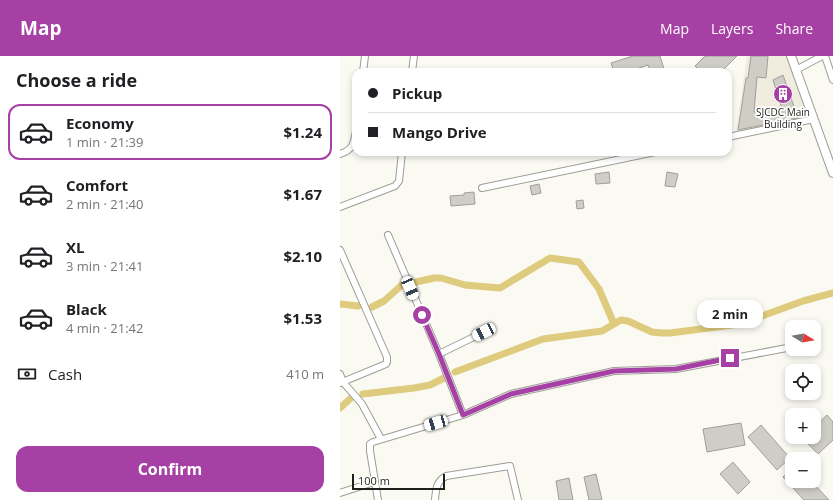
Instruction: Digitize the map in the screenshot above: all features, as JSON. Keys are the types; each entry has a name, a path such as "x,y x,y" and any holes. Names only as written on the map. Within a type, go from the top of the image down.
{"main road":[{"path":"791,56 833,173"}],"street":[{"path":"364,68 365,56"},
{"path":"412,68 414,56"},
{"path":"796,70 822,56"},
{"path":"825,56 833,80"},
{"path":"732,136 814,119"},
{"path":"340,154 345,153 352,146"},
{"path":"340,207 395,186 399,181 402,156"},
{"path":"482,188 636,156"},
{"path":"388,235 439,354 463,415"},
{"path":"340,250 388,360 386,364 342,382"},
{"path":"439,354 484,332"},
{"path":"378,500 374,482 370,444 381,439 463,415 511,394 614,371 676,369 785,347"},
{"path":"340,374 342,382 362,404 381,439"},
{"path":"435,500 438,483 446,476 510,466 518,500"},
{"path":"340,493 374,482"}],"shaded area":[{"path":"747,56 787,56 811,118 736,131"}],"building":[{"path":"633,56 660,56 664,68 649,68 648,65 639,68 613,68 611,63"},
{"path":"705,56 737,56 725,68 697,68 695,66"},
{"name":"SJCDC Main Building","path":"751,56 768,56 766,78 757,77 754,112 782,109 773,80 783,75 798,118 738,130"},
{"path":"609,172 610,183 596,184 595,174"},
{"path":"667,172 678,174 675,187 665,186"},
{"path":"539,184 541,193 532,195 530,186"},
{"path":"474,192 475,204 451,206 450,196 464,195 464,193"},
{"path":"583,200 584,208 577,209 576,201"},
{"path":"827,415 833,422 833,440 820,452 816,452 808,444 821,444 821,421"},
{"path":"741,423 745,445 707,452 703,429"},
{"path":"761,425 785,452 785,463 777,470 748,437"},
{"path":"733,462 750,482 738,494 720,474"},
{"path":"596,474 602,500 589,500 584,477"},
{"path":"569,478 573,500 559,500 556,481"},
{"path":"793,488 818,488 829,500 804,500"}],"waterway":[{"path":"416,282 441,278 465,285 500,288 550,258 579,262 599,289 614,324"},
{"path":"372,307 384,301 403,284"},
{"path":"455,372 543,339 602,331 621,320 628,321 652,332 670,333 740,324 803,301 833,293"},
{"path":"340,304 358,306"},
{"path":"363,394 430,385 444,378"},
{"path":"340,408 351,398"}],"place":[{"name":"SJCDC Main Building","path":"783,94"}],"route":[{"path":"422,315 463,415 511,394 614,371 676,369 730,358"}]}
